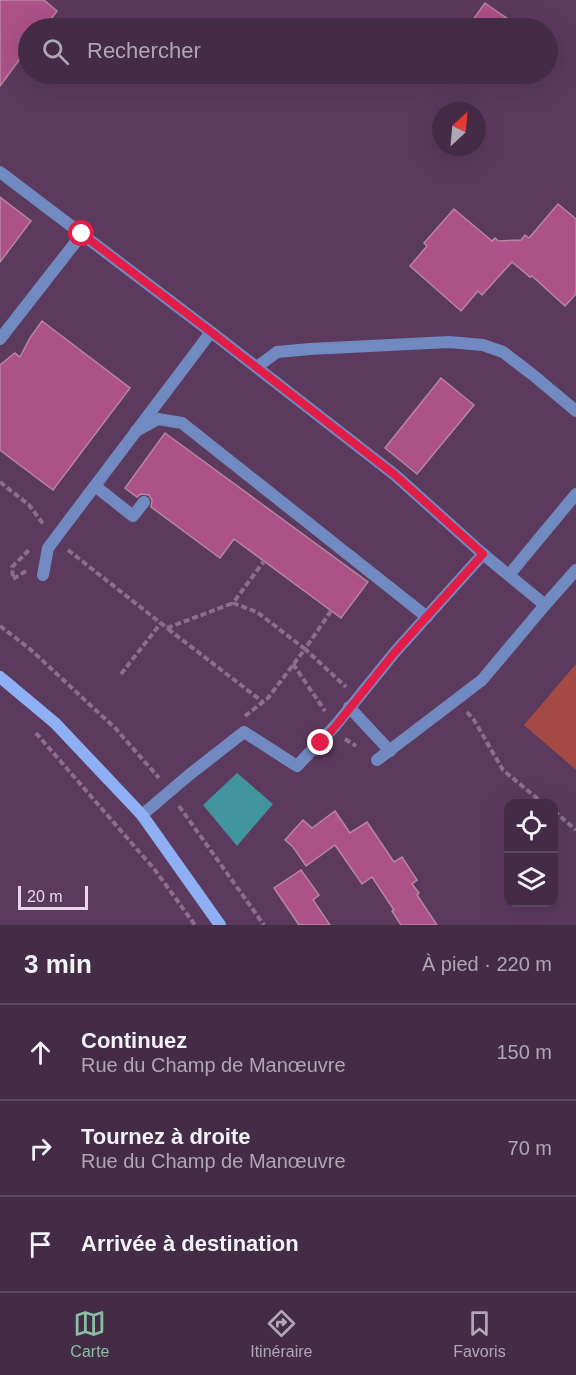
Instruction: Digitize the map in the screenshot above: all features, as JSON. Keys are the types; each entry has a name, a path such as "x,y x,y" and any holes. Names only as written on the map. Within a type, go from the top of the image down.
{"street":[{"path":"0,677 55,723 142,815 219,925"}],"lane":[{"path":"0,172 395,475 483,554 545,605"},
{"path":"0,339 82,234"},
{"path":"43,575 48,548 211,332"},
{"path":"257,367 277,352 449,342 483,345 503,352 576,411"},
{"path":"136,431 158,420 182,423 427,617"},
{"path":"94,486 133,516 144,502"},
{"path":"509,575 576,494"},
{"path":"142,815 244,732 297,766 335,726 395,652 483,554"},
{"path":"378,760 482,680 576,570"},
{"path":"350,707 390,751"}],"path":[{"path":"0,482 29,505 46,527"},
{"path":"66,548 263,702"},
{"path":"167,628 233,603 264,561"},
{"path":"233,603 257,612 305,649"},
{"path":"242,718 268,698 331,611"},
{"path":"121,674 161,623"},
{"path":"0,626 30,649 116,729 160,779 264,925"},
{"path":"293,664 343,737 356,746"},
{"path":"457,699 474,720 503,770 538,799"},
{"path":"36,733 155,870 195,925"},
{"path":"160,779 168,773"},
{"path":"558,815 576,830"}],"shaded area":[{"path":"576,664 576,770 524,725"},
{"path":"237,773 273,804 237,846 203,805"}],"building":[{"path":"0,0 44,0 57,11 52,18 18,18 18,62 0,86"},
{"path":"485,3 507,18 474,18"},
{"path":"0,197 31,221 0,262"},
{"path":"558,204 576,219 576,294 565,306 532,276 530,277 512,262 482,295 478,291 461,311 410,266 427,246 424,243 454,209 492,241 495,238 498,241 521,240 525,235 529,238"},
{"path":"42,321 130,388 53,490 0,450 0,365 15,353 20,357"},
{"path":"441,378 474,405 417,474 385,448"},
{"path":"165,433 368,582 341,618 234,539 220,558 151,507 152,500 149,495 141,494 137,497 125,488"},
{"path":"335,811 350,833 367,822 394,862 402,857 417,880 412,884 419,893 417,895 437,925 401,925 372,877 362,884 335,845 306,866 293,847 285,840 303,820 312,828"},
{"path":"301,870 319,895 313,900 330,925 299,925 274,888"}],"route":[{"path":"82,234 395,475 483,554 395,652 321,743"}]}
